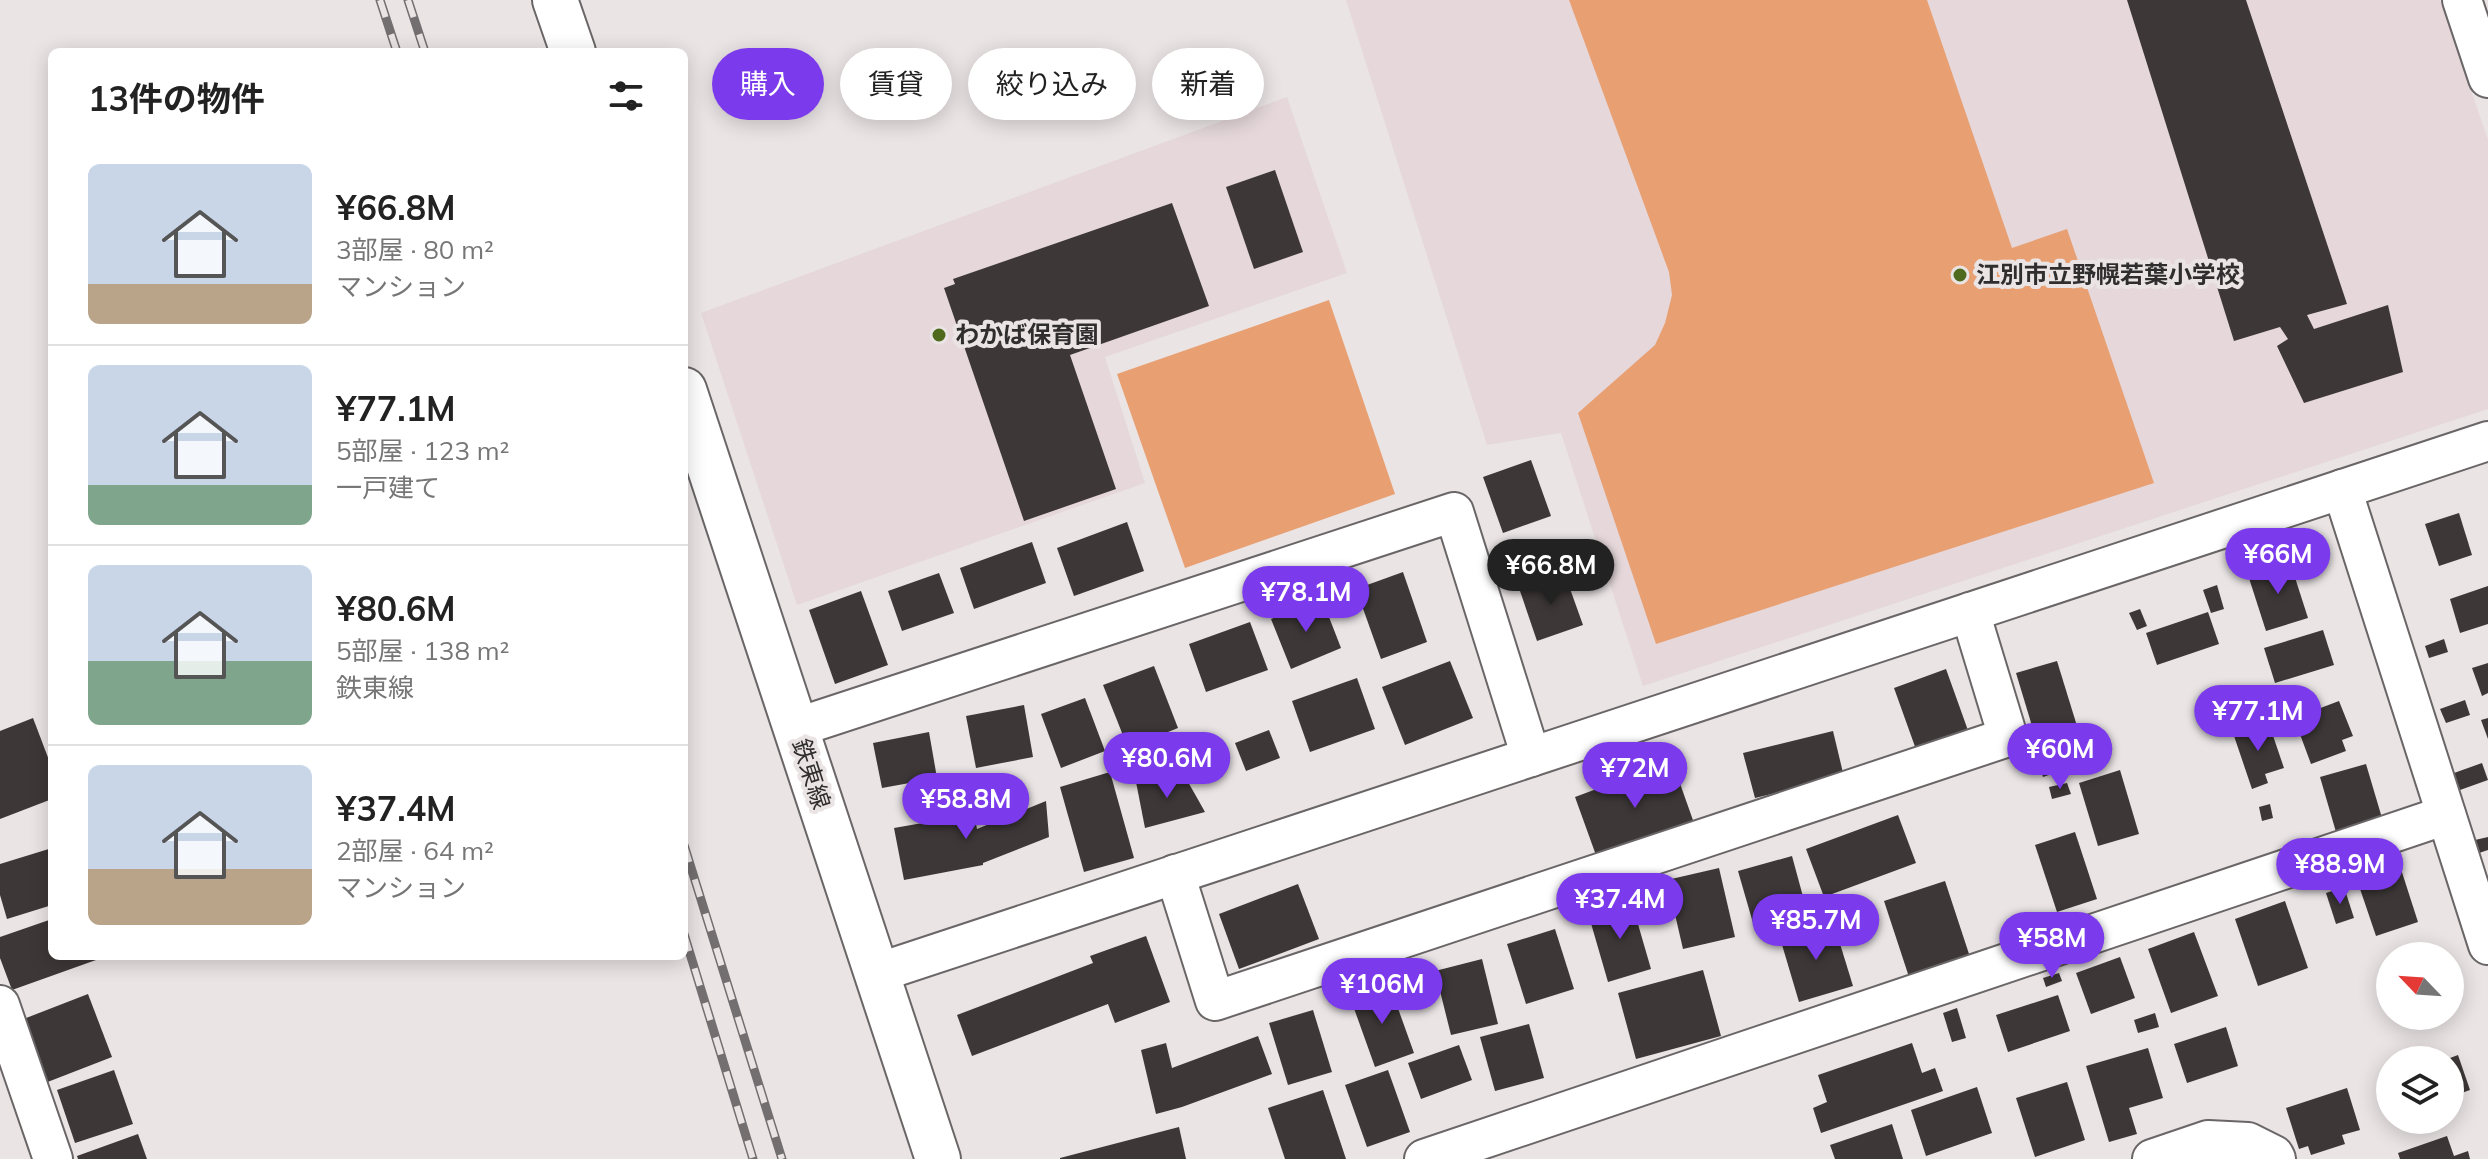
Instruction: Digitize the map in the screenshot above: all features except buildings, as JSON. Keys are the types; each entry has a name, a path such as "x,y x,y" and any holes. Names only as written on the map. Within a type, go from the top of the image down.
{"street":[{"path":"555,0 572,48"},
{"path":"2462,0 2488,78"},
{"name":"鉄東線","path":"688,402 938,1159"},
{"path":"877,973 2488,441"},
{"path":"2342,489 2488,945"},
{"path":"795,728 1454,512 1531,757"},
{"path":"1175,874 1215,1001 2008,737 1970,612"},
{"path":"1424,1159 2446,815"},
{"path":"0,1005 53,1159"},
{"path":"2152,1159 2208,1140 2248,1142 2276,1159"}],"shaded area":[{"name":"江別市立野幌若葉小学校","path":"1346,0 2440,0 2488,140 2488,409 1643,686 1561,433 1487,445"},
{"path":"1569,0 1927,0 2012,248 2067,229 2154,483 1656,644 1578,413 1655,345 1672,295 1669,272"},
{"name":"わかば保育園","path":"1287,97 1347,273 1105,357 1145,483 797,605 701,313 1225,120 1264,120 1264,105"},
{"path":"1329,300 1395,494 1185,568 1117,374"}],"railway":[{"path":"380,0 396,48"},
{"path":"408,0 424,48"},
{"path":"688,858 782,1159"},
{"path":"688,947 753,1159"}],"place":[{"name":"江別市立野幌若葉小学校","path":"1960,275"},
{"name":"わかば保育園","path":"939,335"}]}
